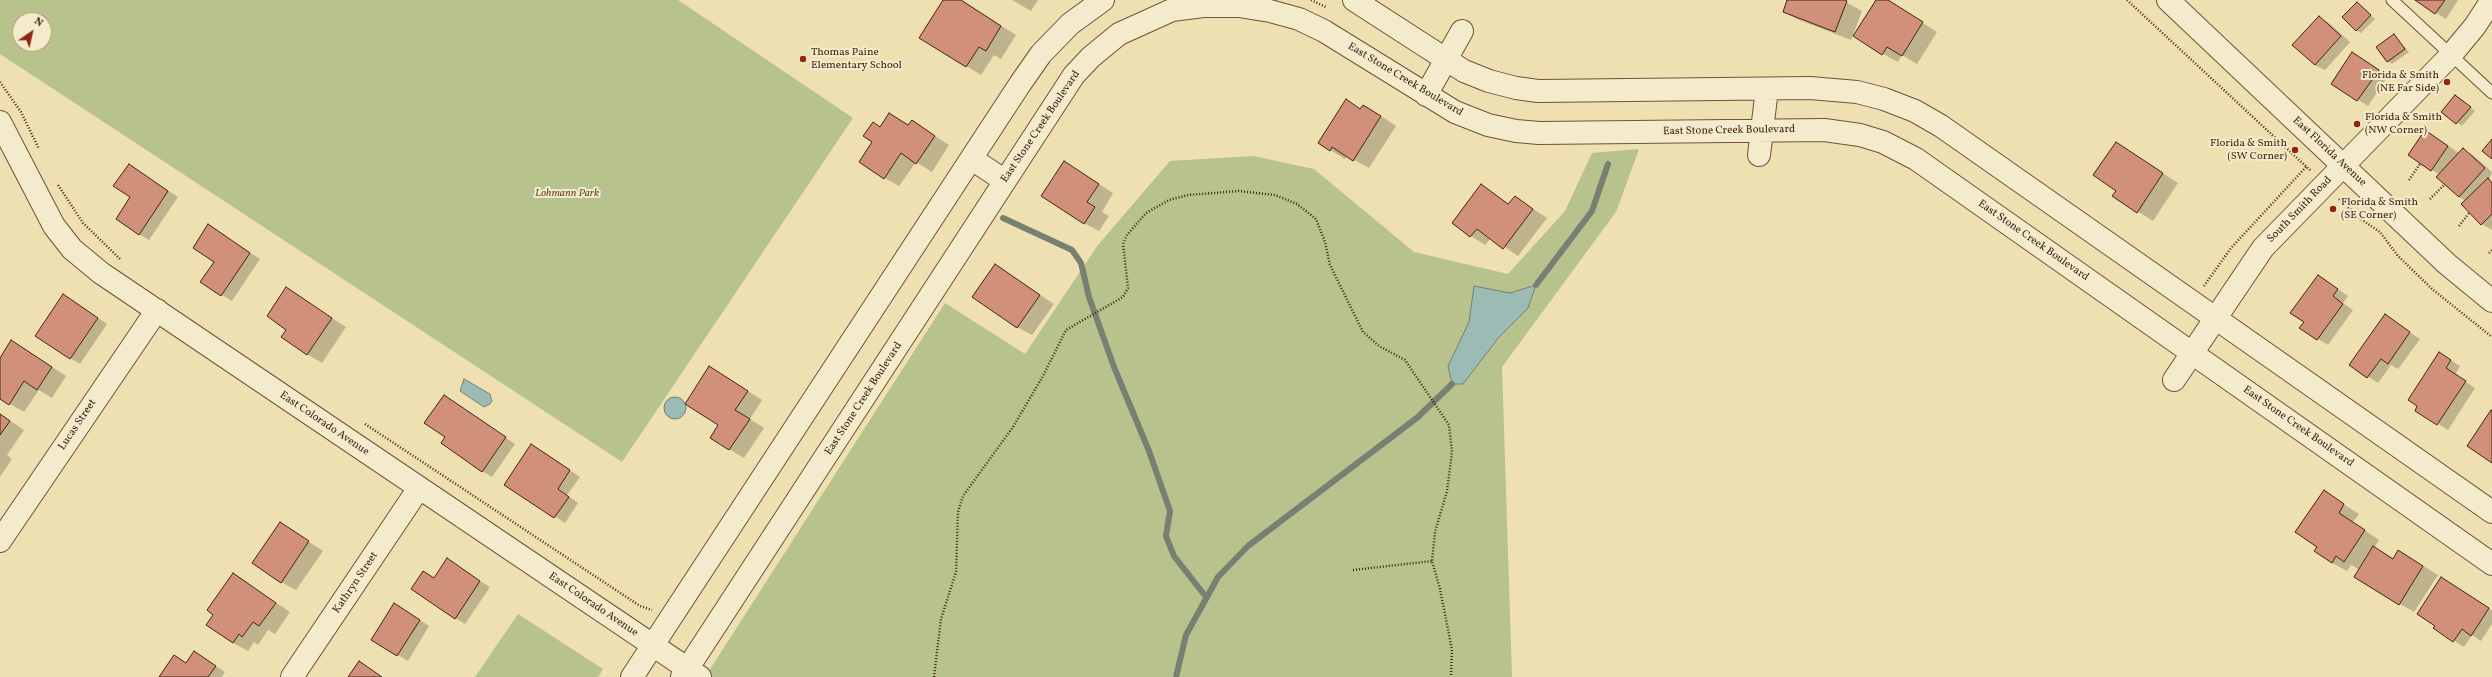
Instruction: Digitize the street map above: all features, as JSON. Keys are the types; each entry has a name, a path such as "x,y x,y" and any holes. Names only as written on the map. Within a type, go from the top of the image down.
{"street":[{"path":"632,677 1042,54 1070,24 1104,0"},
{"path":"1354,0 1446,61 1489,81 1538,91 1810,88 1857,92 1884,99 1915,111 1947,130 2215,320 2492,512"},
{"name":"East Florida Avenue","path":"2168,0 2447,264 2492,301"},
{"name":"South Smith Road","path":"2174,380 2263,248 2451,55 2475,26 2492,0"},
{"name":"East Stone Creek Boulevard","path":"690,674 1056,102 1091,57 1119,34 1138,24 1193,3 1270,10 1298,19 1324,31 1455,112 1488,125 1516,131 1642,132 1824,130 1860,135 1883,142 1916,159 2492,564"},
{"path":"1426,95 1462,31"},
{"path":"1759,155 1767,89"},
{"name":"East Colorado Avenue","path":"0,122 54,226 72,249 101,272 653,645 690,674"},
{"path":"972,159 1005,181"},
{"name":"Lucas Street","path":"0,541 157,310"},
{"name":"Kathryn Street","path":"292,677 419,488"}],"lane":[{"path":"2392,0 2492,93"}],"path":[{"path":"2127,0 2308,169"},
{"path":"0,82 21,112 40,151"},
{"path":"2409,180 2420,164"},
{"path":"2201,291 2231,248 2306,167"},
{"path":"54,178 83,223 107,248 124,262"},
{"path":"2430,199 2444,185"},
{"path":"934,677 941,620 956,572 958,512 963,496 1013,427 1043,376 1066,330 1077,322 1122,297 1128,288 1123,244 1127,234 1146,214 1169,200 1188,195 1240,191 1275,195 1297,204 1316,220 1325,242 1330,265 1363,332 1379,346 1404,360 1449,425 1452,452 1447,491 1435,532 1432,561 1440,589 1452,650 1451,677"},
{"path":"2339,199 2362,220 2380,232 2398,256 2432,289 2492,337"},
{"path":"2459,226 2469,213"},
{"path":"2489,253 2492,250"},
{"path":"364,423 640,606 653,611"},
{"path":"1353,570 1432,561"}],"green space":[{"name":"Lohmann Park","path":"0,0 678,0 853,118 622,462 0,54"},
{"path":"1639,149 1616,212 1502,367 1512,677 705,677 945,303 1025,354 1098,245 1170,161 1253,156 1314,169 1414,252 1508,274 1565,211 1592,153"},
{"path":"518,614 603,669 598,677 475,677"}],"water":[{"path":"1536,285 1528,308 1499,337 1463,384 1452,384 1448,366 1469,322 1474,286 1510,293"},
{"path":"464,379 490,394 492,401 490,404 484,407 460,391"},
{"path":"675,397 679,398 685,404 685,412 679,418 675,419 671,418 665,412 664,408 665,404 671,398"}],"building":[{"path":"943,0 961,0 1001,26 986,51 979,47 966,67 919,38"},
{"path":"1787,0 1847,1 1835,32 1783,12"},
{"path":"1876,0 1888,0 1923,22 1902,56 1887,47 1882,55 1853,36"},
{"path":"2415,0 2445,0 2435,14"},
{"path":"2357,2 2371,15 2356,31 2342,17"},
{"path":"2319,16 2341,36 2315,65 2292,45"},
{"path":"2394,34 2405,49 2387,62 2376,47"},
{"path":"2352,52 2379,70 2357,101 2331,84"},
{"path":"2455,95 2471,107 2456,124 2441,112"},
{"path":"1346,99 1360,109 1363,105 1381,116 1353,161 1332,147 1330,151 1318,143"},
{"path":"889,113 908,125 912,120 935,136 916,164 901,153 884,179 859,162 872,142 863,136 873,122 880,127"},
{"path":"2425,130 2448,146 2431,171 2408,155"},
{"path":"2492,139 2492,159 2482,151"},
{"path":"2116,142 2163,173 2137,213 2112,196 2116,191 2093,175"},
{"path":"2463,148 2485,168 2459,197 2436,177"},
{"path":"1064,161 1099,184 1087,202 1095,207 1084,224 1041,196"},
{"path":"129,164 168,191 139,235 116,219 130,197 113,186"},
{"path":"2488,178 2492,183 2492,214 2481,225 2461,204"},
{"path":"1481,184 1508,204 1515,196 1533,209 1503,249 1477,229 1470,237 1452,223"},
{"path":"208,224 250,253 221,296 200,282 214,262 193,248"},
{"path":"995,264 1040,295 1017,328 972,297"},
{"path":"2318,275 2338,289 2333,296 2343,304 2317,340 2299,328 2304,322 2290,313"},
{"path":"286,287 332,318 307,355 281,337 286,330 267,316"},
{"path":"63,294 98,318 70,359 35,336"},
{"path":"2385,314 2410,332 2388,364 2381,359 2367,378 2349,365"},
{"path":"11,340 52,367 37,390 24,381 9,405 0,399 0,358"},
{"path":"2439,352 2451,360 2446,368 2466,381 2437,425 2415,411 2417,406 2408,400"},
{"path":"709,366 748,391 735,410 750,419 729,450 710,438 718,425 685,404"},
{"path":"444,395 506,437 482,472 441,443 445,437 424,423"},
{"path":"2491,410 2492,411 2492,463 2467,446"},
{"path":"0,414 10,421 0,435"},
{"path":"531,444 570,470 558,489 569,497 554,518 504,485"},
{"path":"2324,490 2344,504 2339,513 2365,530 2344,562 2336,556 2332,563 2314,551 2317,547 2295,532"},
{"path":"280,522 309,541 281,583 252,563"},
{"path":"2373,546 2393,559 2398,550 2423,566 2399,605 2354,577"},
{"path":"447,558 480,581 455,619 411,589 423,571 434,578"},
{"path":"233,573 276,603 259,626 253,622 242,637 239,634 233,643 206,625 213,615 207,610"},
{"path":"2441,577 2489,608 2471,636 2462,629 2453,642 2433,628 2435,626 2417,614"},
{"path":"394,603 420,620 397,656 371,640"},
{"path":"194,651 216,666 208,677 159,677 174,655 186,663"},
{"path":"359,661 382,677 348,677"}],"waterway":[{"path":"1536,285 1592,211 1608,164"},
{"path":"1003,218 1072,250 1081,263 1089,297 1114,367 1149,451 1170,511 1166,536 1174,556 1206,597"},
{"path":"1176,677 1186,635 1218,577 1248,546 1418,417 1452,384"}],"place":[{"name":"Thomas Paine Elementary School","path":"803,59"},
{"name":"Florida & Smith (NE Far Side)","path":"2447,82"},
{"name":"Florida & Smith (NW Corner)","path":"2357,124"},
{"name":"Florida & Smith (SW Corner)","path":"2295,150"},
{"name":"Florida & Smith (SE Corner)","path":"2333,209"}]}
